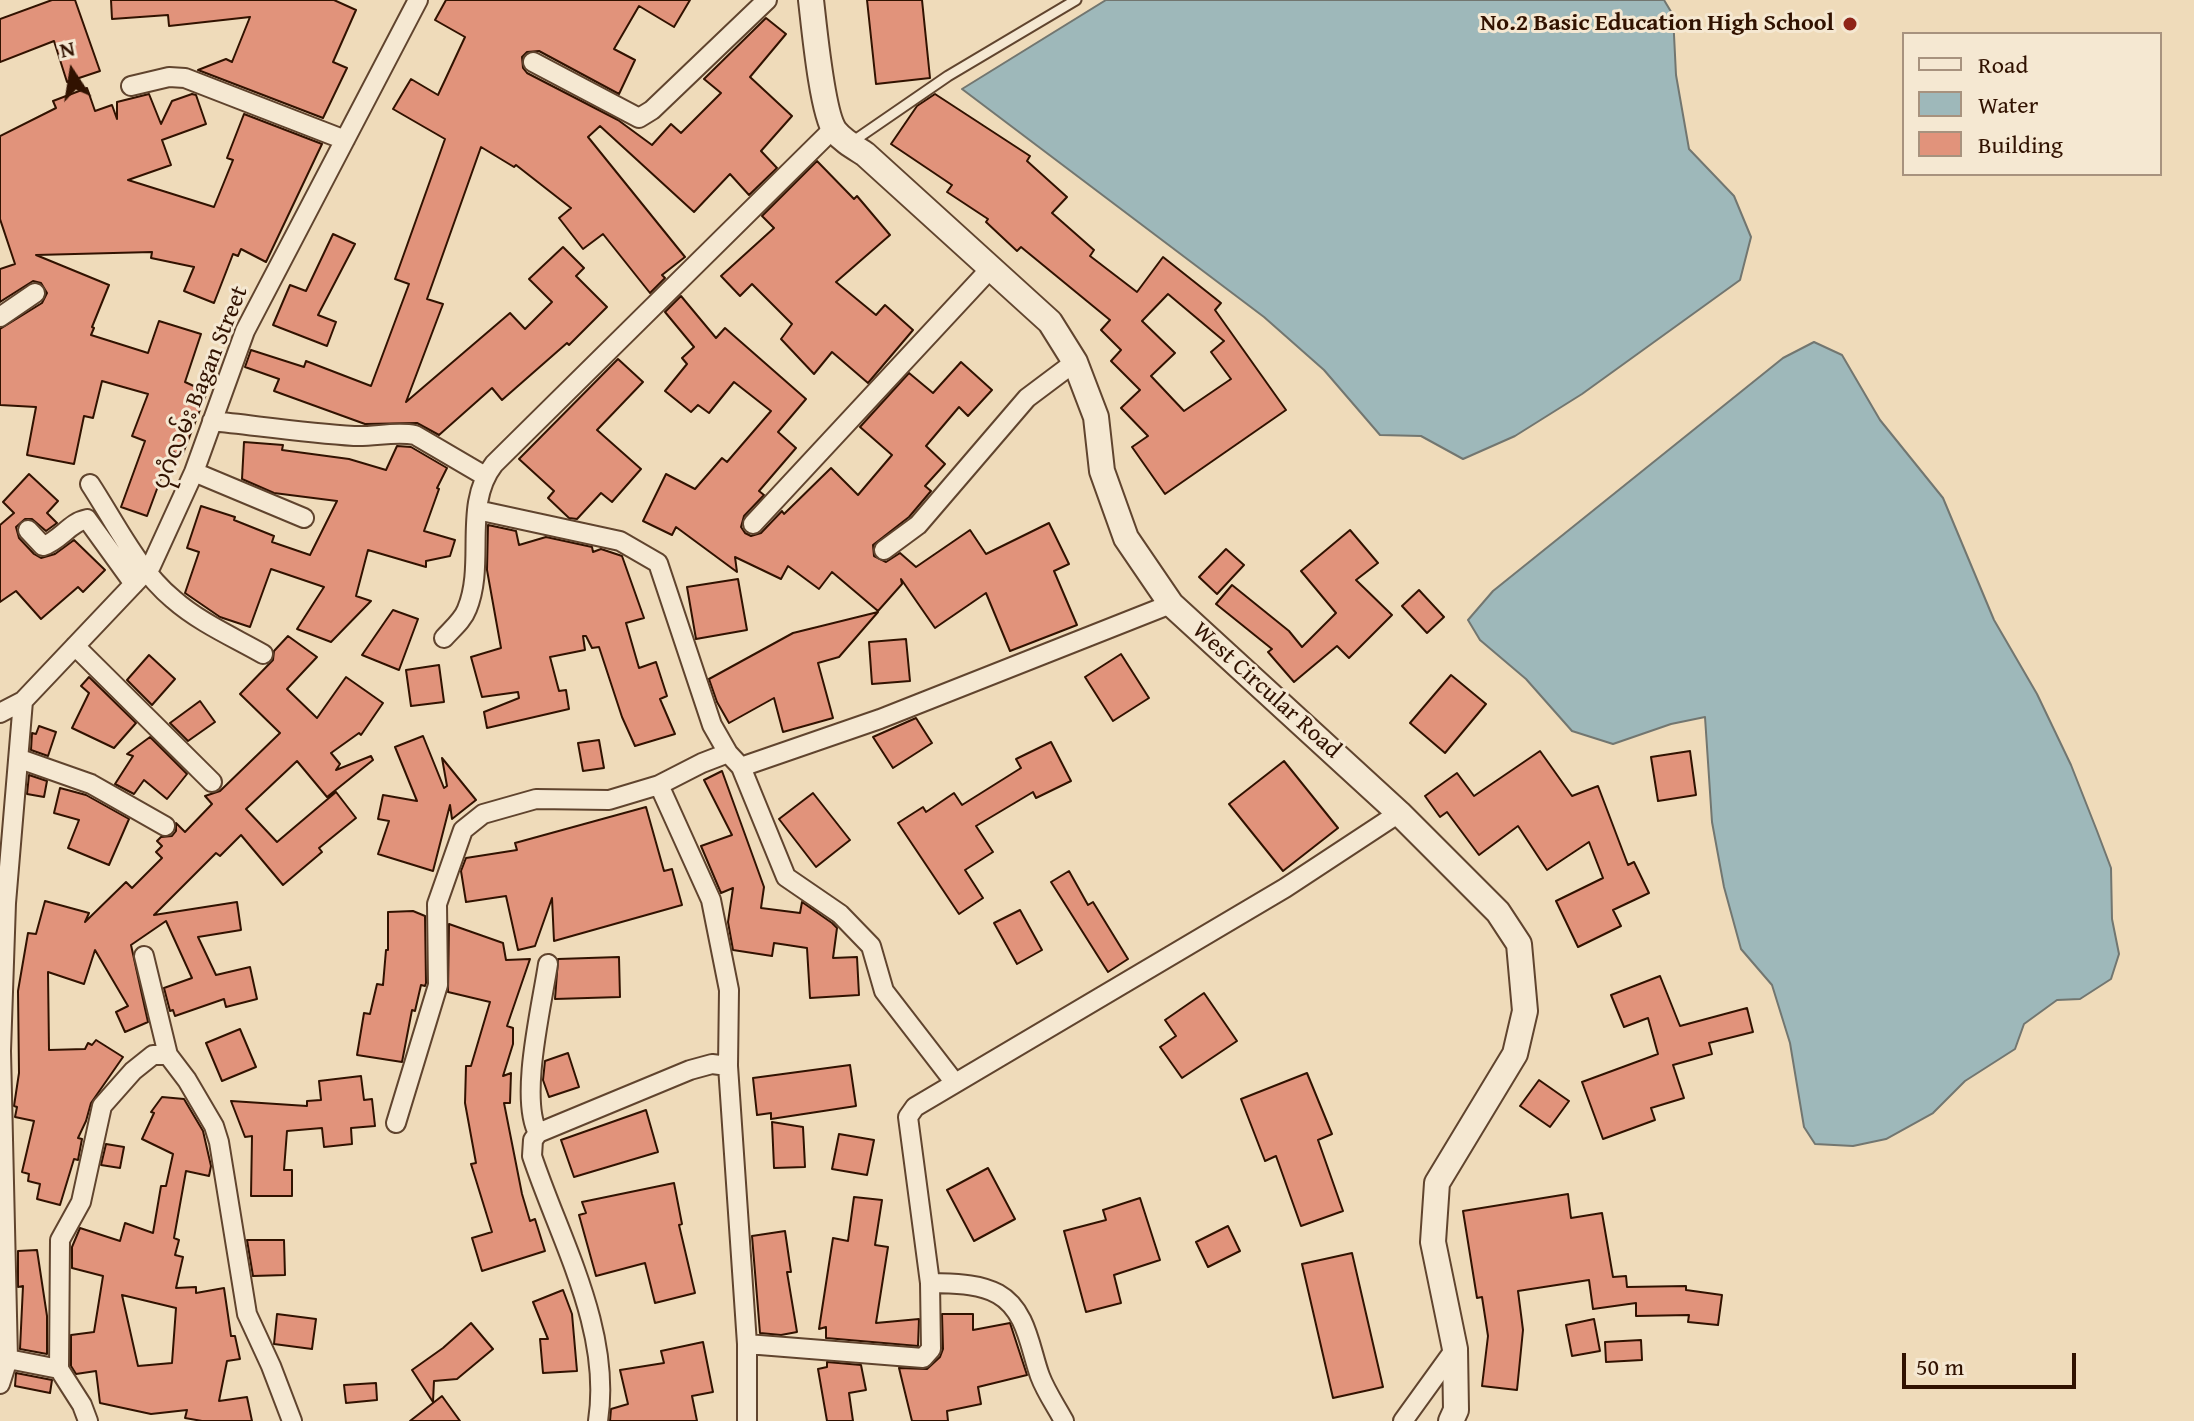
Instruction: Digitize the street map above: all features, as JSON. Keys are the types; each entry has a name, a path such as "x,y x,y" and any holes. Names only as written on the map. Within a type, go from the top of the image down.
{"street":[{"name":"ပုဂံလမ်း Bagan Street","path":"0,713 23,701 151,566 194,472 245,331 418,0"},
{"path":"533,62 639,118 652,110 767,0"},
{"path":"444,638 467,609 472,586 477,510 485,476 494,464 841,136 818,61 811,0"},
{"path":"131,86 169,77 185,78 345,140"},
{"name":"West Circular Road","path":"841,136 865,154 1050,322 1075,362 1096,417 1102,471 1126,538 1171,604 1399,813 1498,912 1519,944 1525,1011 1515,1054 1437,1183 1433,1242 1455,1349 1456,1410 1451,1421"},
{"path":"753,524 991,268"},
{"path":"0,317 35,293"},
{"path":"884,550 918,525 1027,398 1075,362"},
{"path":"212,421 338,435 415,435 485,476"},
{"path":"194,472 304,518"},
{"path":"90,484 140,577"},
{"path":"477,510 620,541 658,563 712,725 728,753 741,767 786,877 840,914 871,946 884,991 955,1083"},
{"path":"28,530 43,546 80,520 87,519 140,577 263,654"},
{"path":"741,767 880,719 1171,604"},
{"path":"75,646 212,782"},
{"path":"0,1384 8,1359 1,1052 6,903 23,701"},
{"path":"396,1123 438,985 437,904 463,830 483,814 509,804 536,799 609,800 659,785 728,753"},
{"path":"20,759 91,784 165,826"},
{"path":"659,785 711,900 729,990 728,1066 747,1344 747,1421"},
{"path":"747,1344 923,1358 931,1349 930,1283 908,1117 915,1107 1285,888 1399,813"},
{"path":"144,956 168,1055 187,1080 216,1134 247,1314 292,1421"},
{"path":"538,1133 530,1113 535,1050 548,964"},
{"path":"88,1421 82,1405 59,1369 60,1240 81,1202 102,1106 133,1071 153,1055 168,1055"},
{"path":"598,1421 601,1402 596,1342 581,1289 532,1156 533,1140 538,1133 690,1070 712,1064 728,1066"},
{"path":"930,1283 977,1286 999,1294 1011,1305 1024,1326 1041,1379 1064,1421"},
{"path":"1403,1421 1455,1349"},
{"path":"8,1359 59,1369"}],"lane":[{"path":"841,136 1076,0"}],"water":[{"path":"1106,0 1664,0 1673,15 1676,75 1689,149 1734,196 1751,237 1740,280 1582,394 1515,436 1463,459 1421,436 1380,435 1324,370 1264,317 962,89"},
{"path":"1814,342 1842,355 1880,420 1943,498 1994,620 2037,694 2071,765 2097,831 2111,868 2112,919 2119,954 2111,979 2080,999 2057,1000 2024,1024 2015,1049 1965,1081 1933,1113 1886,1139 1853,1146 1815,1144 1804,1127 1790,1043 1772,985 1741,949 1724,887 1712,822 1705,717 1671,724 1613,744 1572,731 1526,679 1480,640 1468,620 1493,591 1783,358"}],"building":[{"path":"52,0 75,0 100,71 67,82 54,41 0,62 0,19"},
{"path":"111,0 334,0 356,10 333,62 347,68 323,118 198,70 226,59 232,62 250,17 169,26 168,15 112,19"},
{"path":"446,0 690,0 674,27 639,6 614,49 635,60 619,94 539,51 527,52 522,57 527,73 618,120 652,145 671,124 681,133 721,93 704,79 766,18 786,34 750,77 792,116 761,151 777,168 749,195 730,174 694,212 600,126 588,137 685,257 662,275 665,278 650,293 603,234 583,249 559,218 571,208 516,165 514,167 481,147 427,299 443,304 406,402 510,313 525,329 552,302 529,279 563,247 584,268 576,276 607,307 569,345 567,343 502,400 492,388 439,435 417,423 365,424 274,391 279,379 245,367 251,350 304,367 306,361 371,386 409,284 395,279 445,139 393,109 411,79 438,95 465,37 435,20"},
{"path":"867,0 922,0 930,78 876,84"},
{"path":"87,88 95,111 112,105 117,119 117,102 149,94 161,124 172,101 196,95 206,124 162,140 171,165 128,180 214,207 233,160 227,158 244,114 322,144 266,262 241,249 238,256 233,254 214,303 184,291 194,267 151,258 152,252 36,255 109,285 91,335 148,353 159,321 201,334 185,382 207,392 182,456 171,451 147,516 121,507 145,441 132,436 148,394 102,381 93,418 84,416 74,464 27,455 36,407 0,405 0,329 42,303 47,293 41,283 33,281 0,302 0,269 15,264 0,219 0,136 56,108 53,101"},
{"path":"935,94 1030,156 1027,161 1067,197 1052,213 1094,250 1090,256 1137,292 1163,257 1221,303 1215,310 1286,410 1165,494 1132,447 1148,436 1121,408 1140,390 1111,361 1121,350 1101,330 1110,320 1021,247 1017,251 986,222 988,219 947,192 952,185 891,144 917,106","holes":["1168,294 1224,341 1211,352 1231,379 1184,411 1151,376 1175,353 1142,321"]},
{"path":"817,161 854,199 857,196 890,235 836,282 876,315 885,305 913,330 868,383 832,352 814,374 781,339 792,324 752,284 740,296 721,276 774,228 762,216"},
{"path":"333,234 355,244 318,315 336,322 327,346 273,325 290,285 306,291"},
{"path":"681,296 716,338 725,328 806,399 778,432 796,448 759,491 764,495 744,516 741,527 745,533 751,536 761,533 831,468 858,495 892,455 860,427 909,373 933,393 961,362 992,390 968,416 959,407 926,446 945,464 925,486 931,491 909,517 873,545 874,556 886,562 900,553 916,567 970,530 986,554 1049,523 1069,564 1054,571 1077,625 1010,651 986,593 935,628 901,579 902,584 878,611 832,572 819,589 788,566 781,579 735,557 737,572 676,527 672,535 643,521 666,474 695,489 722,458 727,462 771,411 734,382 709,413 698,405 691,412 665,391 687,364 682,358 694,347 665,312"},
{"path":"618,359 643,382 597,430 641,469 612,502 601,493 577,519 569,518 548,498 554,491 519,459"},
{"path":"244,442 283,445 282,450 349,459 386,470 397,446 411,447 447,468 437,488 424,531 455,540 450,556 426,561 426,567 368,550 356,596 371,601 331,642 297,629 324,587 271,569 250,627 220,617 185,593 199,552 187,548 201,506 235,517 234,520 274,536 272,542 310,555 337,501 274,493 242,479"},
{"path":"29,474 58,501 47,513 57,523 46,531 32,519 25,519 16,527 19,538 41,558 55,554 74,540 105,570 83,592 78,587 41,619 16,591 0,602 0,525 14,513 3,502"},
{"path":"488,525 516,531 519,545 546,537 592,547 593,552 601,549 622,556 644,618 626,623 639,668 656,662 667,696 660,699 675,734 635,746 599,647 592,648 586,636 583,636 585,650 550,657 559,691 566,690 569,709 487,728 484,712 519,698 518,692 482,697 471,657 501,648 487,570"},
{"path":"1350,530 1378,563 1356,580 1392,615 1349,658 1337,646 1294,682 1268,652 1272,649 1216,604 1232,585 1289,631 1302,647 1336,613 1301,571"},
{"path":"1226,549 1244,565 1217,594 1199,577"},
{"path":"738,579 747,630 696,639 687,587"},
{"path":"1419,590 1444,617 1427,633 1402,606"},
{"path":"393,610 418,619 399,670 362,655"},
{"path":"878,612 839,657 818,663 833,718 783,732 774,698 729,723 709,679 793,633"},
{"path":"288,636 317,657 287,689 317,718 346,677 383,703 361,735 359,733 331,753 340,764 336,770 371,756 373,760 327,797 297,761 246,809 277,842 336,792 356,818 319,848 322,852 283,885 241,835 220,856 216,853 154,915 237,902 241,930 198,937 216,975 250,967 257,999 226,1007 224,999 175,1016 173,1010 170,1011 164,988 192,978 166,921 131,945 148,1022 125,1032 116,1012 128,1006 95,950 84,984 48,972 49,1050 85,1049 88,1043 92,1045 96,1040 123,1057 91,1103 78,1138 82,1139 78,1160 74,1159 60,1205 37,1199 40,1184 28,1181 29,1174 22,1172 34,1121 15,1117 17,1107 14,1106 19,1073 18,991 28,933 36,934 45,901 89,913 85,922 126,882 132,888 162,858 156,852 162,846 157,841 161,837 172,836 176,823 185,832 212,804 205,796 220,791 280,733 240,694 273,660 274,651"},
{"path":"906,639 910,681 872,684 869,642"},
{"path":"1121,654 1149,698 1113,721 1085,677"},
{"path":"149,655 175,679 152,705 127,680"},
{"path":"439,665 444,702 411,706 406,670"},
{"path":"1451,675 1486,704 1445,753 1410,723"},
{"path":"89,677 136,723 114,748 72,728 89,693 81,686"},
{"path":"200,701 215,722 188,741 170,723"},
{"path":"916,718 932,743 893,768 873,737"},
{"path":"39,726 56,732 48,756 31,750 32,733 36,734"},
{"path":"423,736 444,788 447,786 442,758 476,800 452,819 450,805 433,871 378,854 389,821 378,819 383,795 417,801 395,747"},
{"path":"150,737 187,774 167,799 144,780 134,794 115,784 133,756 127,754"},
{"path":"599,740 604,768 583,771 578,743"},
{"path":"1051,742 1071,781 1036,798 1033,792 976,826 993,852 965,870 983,898 959,914 898,823 923,807 926,812 954,793 962,805 1021,768 1016,759"},
{"path":"1540,751 1572,796 1598,786 1628,865 1634,862 1649,893 1613,910 1621,926 1578,947 1556,901 1603,878 1589,842 1547,870 1518,826 1479,855 1447,812 1440,817 1425,796 1457,773 1474,796"},
{"path":"1690,751 1696,795 1658,801 1651,757"},
{"path":"1284,761 1338,828 1283,871 1229,804"},
{"path":"722,771 764,887 761,908 800,913 802,902 832,923 837,928 833,958 857,957 859,995 810,998 807,948 774,943 772,956 733,950 728,922 733,888 721,893 701,846 732,835 704,780"},
{"path":"29,775 47,781 44,797 27,794"},
{"path":"60,788 86,795 129,819 109,865 68,848 79,820 54,813"},
{"path":"813,793 850,840 816,867 779,819"},
{"path":"646,807 664,871 672,869 682,905 554,941 552,898 535,946 518,950 506,896 466,902 461,871 466,858 517,850 515,843"},
{"path":"1069,871 1088,905 1093,902 1128,959 1108,972 1051,882"},
{"path":"1020,910 1042,950 1017,964 994,923"},
{"path":"413,911 425,916 426,983 425,986 421,985 415,1011 412,1010 402,1062 357,1055 364,1013 370,1014 377,984 383,985 388,950 388,912"},
{"path":"449,924 503,943 506,960 530,959 507,1026 513,1028 513,1044 503,1076 511,1073 510,1103 504,1103 522,1194 530,1221 535,1219 545,1251 482,1271 472,1238 492,1232 471,1164 476,1163 465,1103 466,1066 471,1066 490,1002 448,992"},
{"path":"619,957 620,997 555,999 558,959"},
{"path":"1660,976 1680,1026 1747,1008 1753,1032 1709,1043 1712,1054 1673,1065 1684,1098 1651,1108 1655,1120 1603,1139 1582,1082 1658,1054 1648,1018 1624,1027 1611,995"},
{"path":"1204,993 1237,1041 1182,1078 1160,1047 1176,1036 1165,1020"},
{"path":"240,1029 256,1067 222,1081 206,1043"},
{"path":"568,1053 579,1087 549,1097 543,1080 545,1061"},
{"path":"850,1065 856,1106 771,1119 771,1113 757,1115 753,1078"},
{"path":"1307,1073 1332,1134 1318,1140 1343,1211 1301,1226 1276,1156 1265,1161 1241,1099"},
{"path":"361,1076 364,1100 372,1099 375,1126 351,1128 352,1144 324,1147 322,1128 287,1131 284,1170 292,1170 292,1196 251,1196 252,1136 245,1137 231,1101 307,1106 307,1101 321,1100 319,1081"},
{"path":"1539,1080 1569,1101 1550,1127 1520,1106"},
{"path":"162,1097 184,1099 203,1131 211,1166 209,1176 186,1171 174,1238 179,1240 175,1255 183,1257 176,1288 196,1287 196,1293 224,1288 231,1336 235,1336 240,1359 227,1361 219,1401 247,1397 252,1421 202,1421 185,1418 187,1410 151,1414 100,1403 96,1371 76,1374 71,1366 71,1335 94,1332 103,1276 72,1268 72,1247 80,1228 120,1241 125,1223 153,1233 161,1186 166,1186 173,1154 142,1139 154,1113 151,1112","holes":["122,1295 176,1308 172,1363 138,1366"]},
{"path":"646,1110 658,1152 574,1177 561,1140"},
{"path":"772,1122 803,1127 805,1167 774,1168"},
{"path":"839,1134 874,1140 867,1175 832,1169"},
{"path":"106,1144 124,1147 120,1168 101,1165"},
{"path":"988,1168 1015,1219 974,1241 947,1190"},
{"path":"674,1183 682,1224 679,1225 695,1293 655,1303 645,1263 596,1276 579,1215 586,1213 582,1202"},
{"path":"1568,1194 1571,1218 1602,1213 1613,1277 1626,1276 1627,1287 1686,1286 1686,1290 1722,1295 1718,1325 1688,1322 1689,1315 1636,1316 1636,1303 1593,1309 1589,1280 1518,1291 1523,1330 1517,1390 1482,1386 1488,1336 1482,1297 1477,1298 1463,1211"},
{"path":"854,1197 882,1200 875,1245 888,1247 876,1323 919,1319 918,1346 826,1338 826,1327 819,1329 833,1238 848,1241"},
{"path":"1140,1198 1160,1260 1114,1275 1121,1303 1086,1312 1064,1231 1106,1220 1103,1210"},
{"path":"1228,1226 1240,1251 1208,1267 1196,1242"},
{"path":"785,1231 791,1272 787,1272 797,1332 781,1335 760,1333 752,1236"},
{"path":"247,1240 284,1240 285,1275 253,1276"},
{"path":"37,1250 47,1316 47,1354 20,1349 23,1286 18,1287 18,1251"},
{"path":"1352,1253 1383,1387 1333,1398 1302,1264"},
{"path":"563,1290 572,1314 577,1371 543,1373 540,1339 548,1339 533,1302"},
{"path":"277,1314 316,1319 312,1349 274,1344"},
{"path":"942,1314 973,1314 973,1330 1010,1323 1027,1375 978,1387 981,1404 947,1411 948,1421 912,1421 899,1368 927,1369 940,1357 943,1349"},
{"path":"1594,1319 1600,1351 1572,1356 1566,1325"},
{"path":"471,1323 493,1349 457,1379 434,1381 433,1402 412,1370"},
{"path":"1641,1340 1642,1360 1606,1362 1605,1342"},
{"path":"703,1342 713,1392 692,1396 697,1421 610,1421 611,1409 628,1404 620,1370 664,1363 661,1351"},
{"path":"827,1362 861,1365 866,1390 849,1393 853,1421 827,1421 818,1369 827,1367"},
{"path":"16,1373 52,1380 50,1393 15,1386"},
{"path":"376,1383 377,1400 346,1403 344,1385"},
{"path":"442,1396 460,1421 410,1421"}],"place":[{"name":"No.2 Basic Education High School","path":"1850,24"}]}
